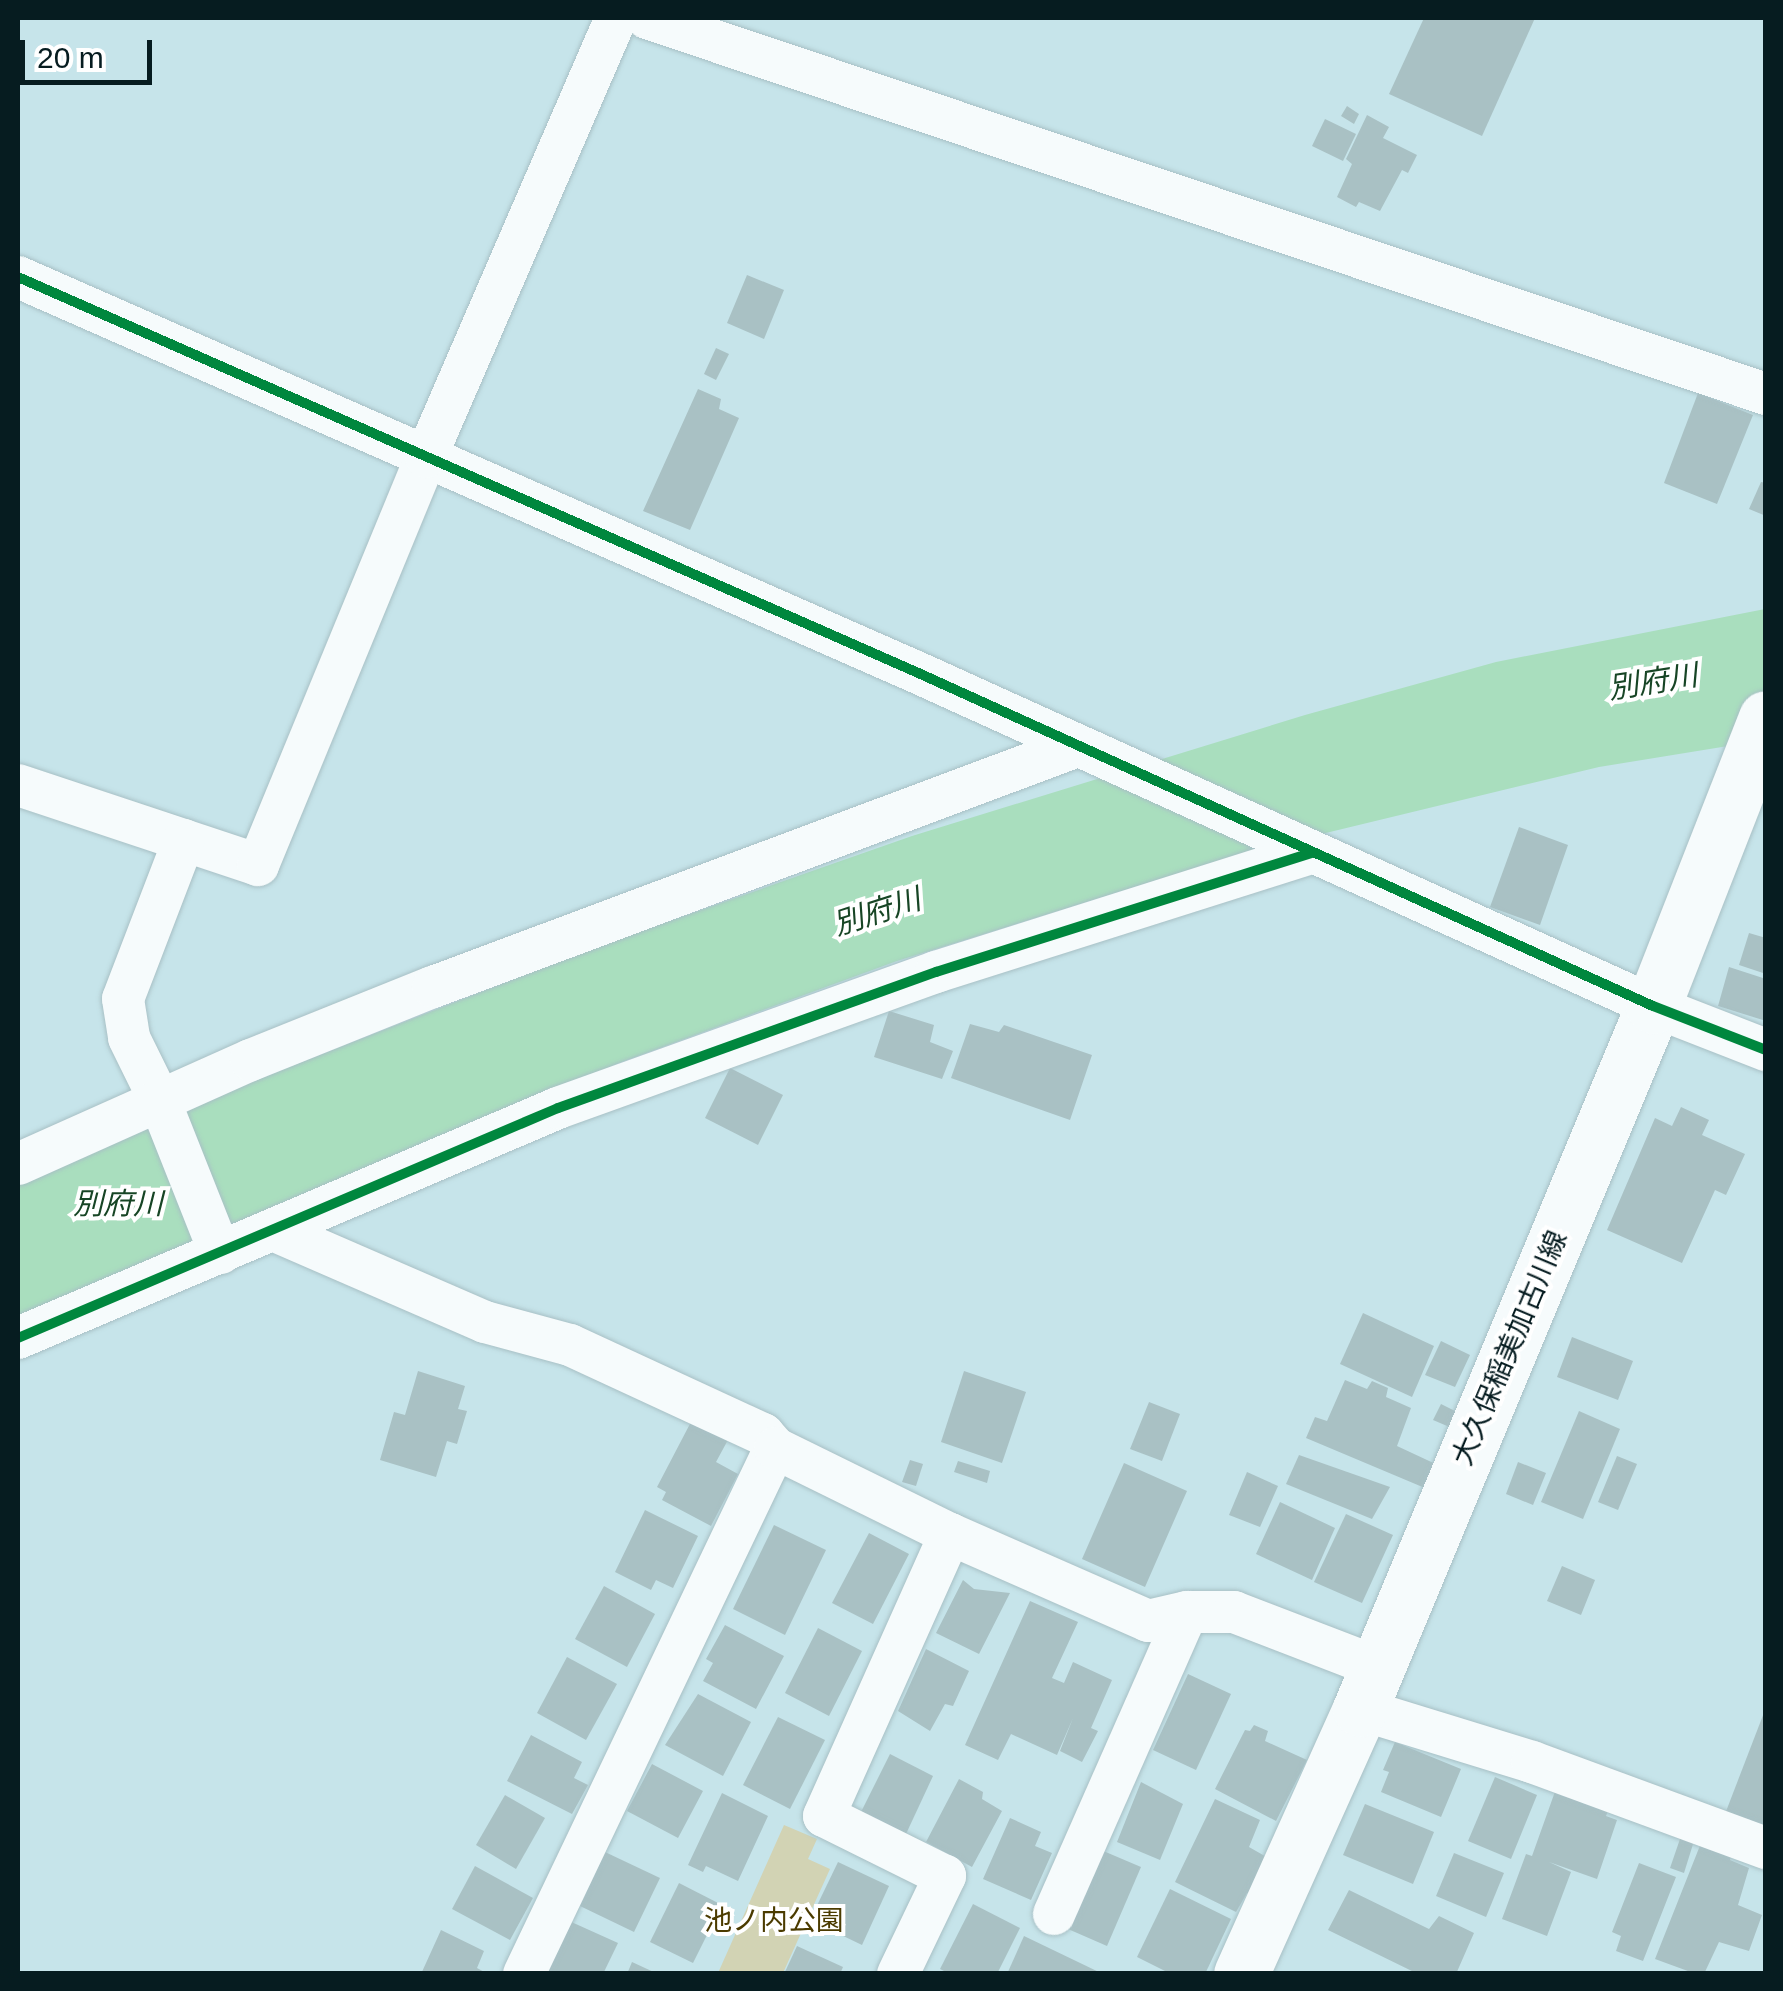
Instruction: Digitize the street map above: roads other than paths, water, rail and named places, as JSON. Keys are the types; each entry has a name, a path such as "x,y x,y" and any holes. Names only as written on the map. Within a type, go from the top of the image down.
{"main road":[{"name":"大久保稲美加古川線","path":"1241,1974 1368,1688 1746,793 1766,718"}],"street":[{"path":"18,785 258,865 426,456 616,18"},
{"path":"647,18 1766,394"},
{"path":"18,277 914,670 1653,1006 1766,1050"},
{"path":"18,1164 159,1100 433,987 1083,749"},
{"path":"184,840 123,1000 128,1038 159,1100 220,1252"},
{"path":"18,1338 414,1166 646,1075 1301,847"},
{"path":"273,1230 485,1322 570,1345 763,1434 775,1448 950,1534 1148,1621 1187,1612 1234,1612 1368,1688 1532,1762 1766,1848"},
{"path":"524,1974 775,1448"},
{"path":"898,1974 945,1876 824,1816 950,1534"},
{"path":"1054,1914 1187,1612"}],"water":[{"name":"別府川","path":"1765,609 1765,740 1599,767 1251,851 897,961 619,1063 18,1318 18,1179 96,1142 607,943 912,836 1305,715 1496,662"}],"park label":[{"name":"池ノ内公園","path":"774,1921"}]}
